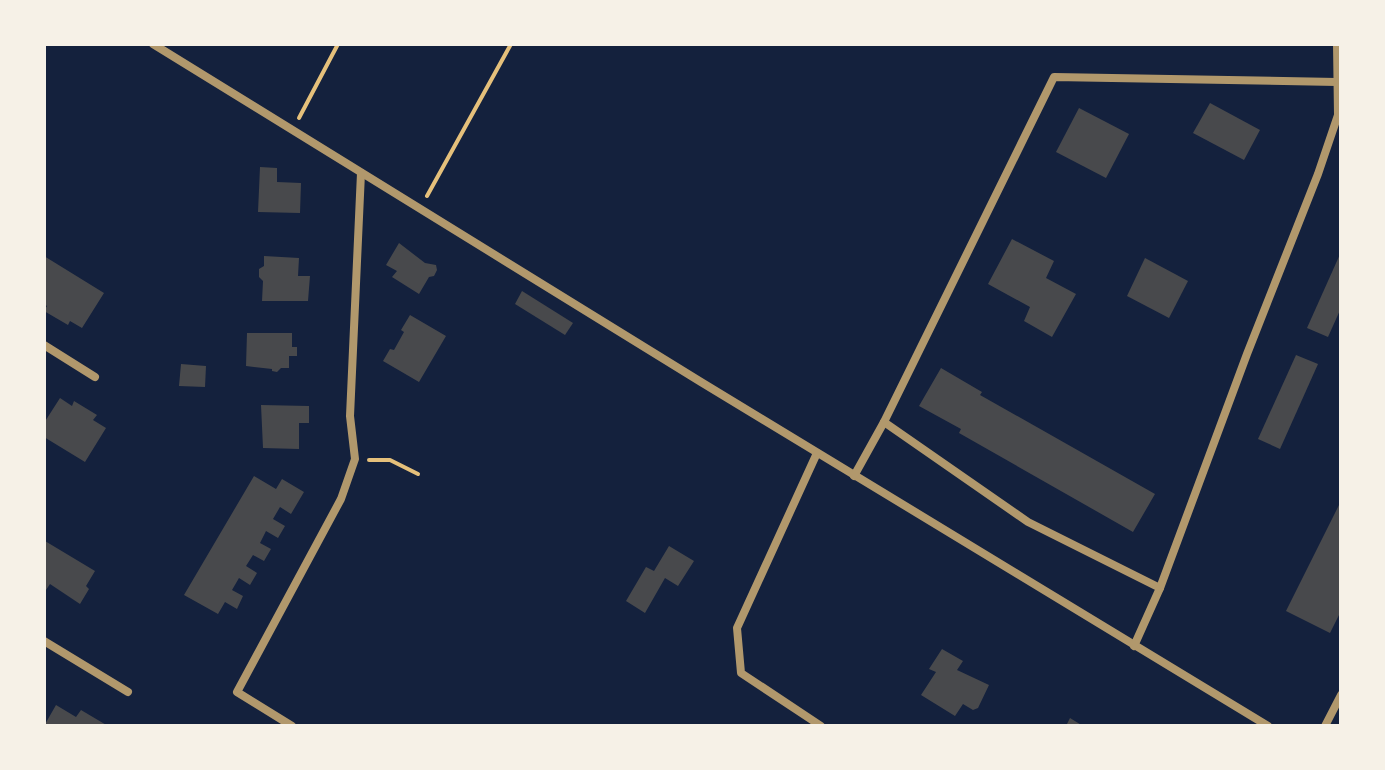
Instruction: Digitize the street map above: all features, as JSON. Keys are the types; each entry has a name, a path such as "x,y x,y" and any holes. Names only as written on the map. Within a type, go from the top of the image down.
{"street":[{"path":"153,44 854,476 1268,726"},
{"path":"1134,646 1160,588 1338,115 1337,44"},
{"path":"854,476 884,422 1054,77 1337,82"},
{"path":"292,726 237,692 341,499 355,459 350,416 361,173"},
{"path":"44,345 95,377"},
{"path":"884,422 1028,522 1160,588"},
{"path":"817,453 737,628 741,673 821,726"},
{"path":"44,641 128,692"},
{"path":"1325,726 1341,695"}],"path":[{"path":"292,130 338,44"},
{"path":"420,208 511,44"},
{"path":"355,459 390,460 418,474"}],"building":[{"path":"1210,103 1260,130 1244,160 1193,133"},
{"path":"1079,108 1129,134 1106,178 1056,152"},
{"path":"260,167 277,168 277,182 301,183 300,213 258,212"},
{"path":"1012,239 1054,261 1046,278 1076,294 1052,337 1024,321 1030,307 988,284"},
{"path":"399,243 425,263 436,265 434,276 429,277 419,294 392,277 397,271 386,265"},
{"path":"1341,252 1341,308 1328,337 1307,328"},
{"path":"44,256 104,293 82,328 70,321 68,325 44,311 47,306 44,304"},
{"path":"264,256 299,258 298,276 310,276 308,301 262,301 263,281 259,277 259,269 264,266"},
{"path":"1145,258 1188,281 1169,318 1127,296"},
{"path":"522,291 573,323 565,335 515,304"},
{"path":"410,315 446,336 419,382 383,361 390,349 394,350"},
{"path":"247,333 292,333 292,347 297,347 297,356 289,356 289,368 281,368 277,372 246,366"},
{"path":"1296,355 1318,364 1280,449 1258,439"},
{"path":"181,364 206,366 205,387 179,386"},
{"path":"941,368 982,392 980,395 1155,494 1133,532 959,433 961,429 919,406"},
{"path":"60,398 72,406 74,401 97,415 93,420 106,428 85,462 44,437 44,423"},
{"path":"261,405 309,406 309,423 299,423 299,449 263,448"},
{"path":"254,476 276,489 282,479 304,492 291,514 280,507 273,519 285,526 278,538 266,531 260,543 271,549 264,561 253,555 246,566 257,573 250,585 239,578 232,590 243,596 237,609 225,602 218,614 184,595"},
{"path":"1341,501 1341,611 1330,633 1286,611"},
{"path":"45,541 95,571 80,604 50,584 44,593"},
{"path":"669,546 694,561 678,586 665,578 645,613 626,601 646,567 654,571"},
{"path":"942,649 963,661 957,670 989,685 978,708 973,710 963,704 955,716 921,695 936,672 929,669"},
{"path":"56,705 76,717 81,710 108,726 44,726"},
{"path":"1070,718 1083,726 1066,726"}]}
